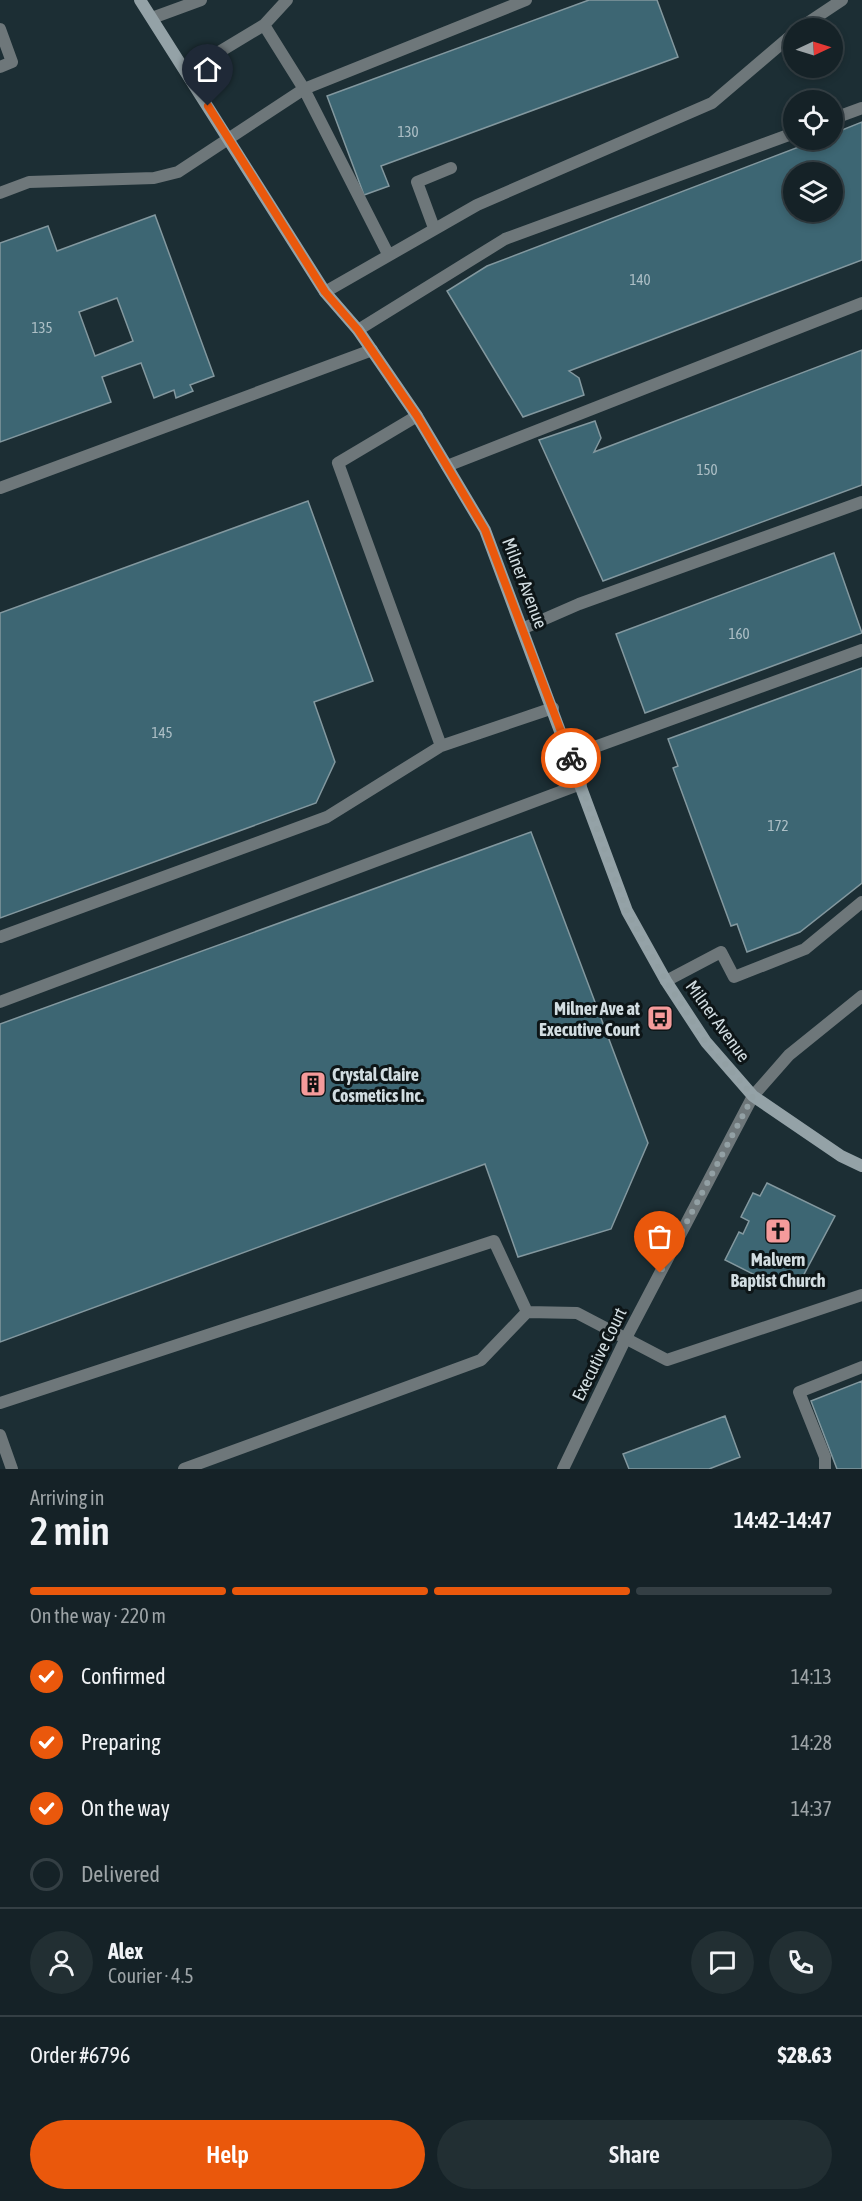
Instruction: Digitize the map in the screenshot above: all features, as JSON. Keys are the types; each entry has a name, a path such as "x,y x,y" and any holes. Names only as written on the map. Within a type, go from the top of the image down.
{"main road":[{"name":"Milner Avenue","path":"140,0 325,292 358,330 417,416 485,530 524,628 627,911 666,981 706,1042 753,1096 841,1156 862,1166"}],"street":[{"path":"152,18 201,0"},
{"path":"186,72 264,25 287,0"},
{"path":"0,193 29,182 164,177 178,172 304,89 526,0"},
{"path":"815,18 842,0"},
{"path":"264,25 304,89 388,254"},
{"path":"0,29 12,62 0,67"},
{"path":"325,292 388,254 477,206 711,103 783,42"},
{"path":"843,114 862,108"},
{"path":"358,330 505,239 783,137"},
{"path":"434,228 417,182 451,168"},
{"path":"447,466 862,303"},
{"path":"0,488 372,350"},
{"path":"417,416 338,463 441,746"},
{"path":"524,628 579,604 862,502"},
{"path":"570,756 862,650"},
{"path":"0,937 327,817 441,746 553,708"},
{"path":"0,1002 581,784"},
{"path":"666,981 721,952 734,976 805,949 862,902"},
{"name":"Executive Court","path":"563,1469 626,1338 753,1096 789,1055 862,996"},
{"path":"0,1403 495,1241 527,1312"},
{"path":"184,1469 481,1360 527,1312 577,1313 667,1360 862,1295"},
{"path":"825,1469 825,1457 799,1392 862,1367"},
{"path":"0,1435 12,1469"}],"building":[{"path":"589,0 657,0 678,57 381,166 389,186 364,195 327,96"},
{"path":"862,122 862,260 569,371 579,378 584,395 523,417 447,291 487,266 791,150 843,150 843,130"},
{"path":"155,215 214,376 190,385 193,391 176,398 174,390 154,398 141,363 102,377 111,402 0,442 0,243 48,226 57,251","holes":["117,298 133,341 95,356 79,312"]},
{"path":"862,350 862,485 603,581 539,440 595,421 601,438 594,452"},
{"path":"308,501 373,681 314,702 335,762 316,803 0,918 0,613"},
{"path":"834,553 862,633 645,713 616,634"},
{"path":"862,668 862,883 800,932 747,952 737,924 731,926 673,768 678,766 668,739"},
{"name":"Crystal Claire Cosmetics Inc.","path":"531,832 648,1143 611,1229 518,1257 485,1164 0,1342 0,1024"},
{"path":"767,1183 835,1216 801,1280 781,1288 725,1260 739,1232 743,1234 749,1221 741,1217 753,1193 760,1196"},
{"path":"862,1381 862,1469 837,1469 811,1401"},
{"path":"725,1416 740,1457 709,1469 629,1469 623,1454"}],"way so far":[{"path":"571,758 627,911 666,981 706,1042 753,1096 660,1273"}],"place":[{"name":"Milner Ave at Executive Court","path":"660,1018"},
{"name":"Crystal Claire Cosmetics Inc.","path":"313,1084"},
{"name":"Malvern Baptist Church","path":"778,1231"}],"route":[{"path":"208,106 325,292 358,330 417,416 485,530 524,628 571,758"}]}
